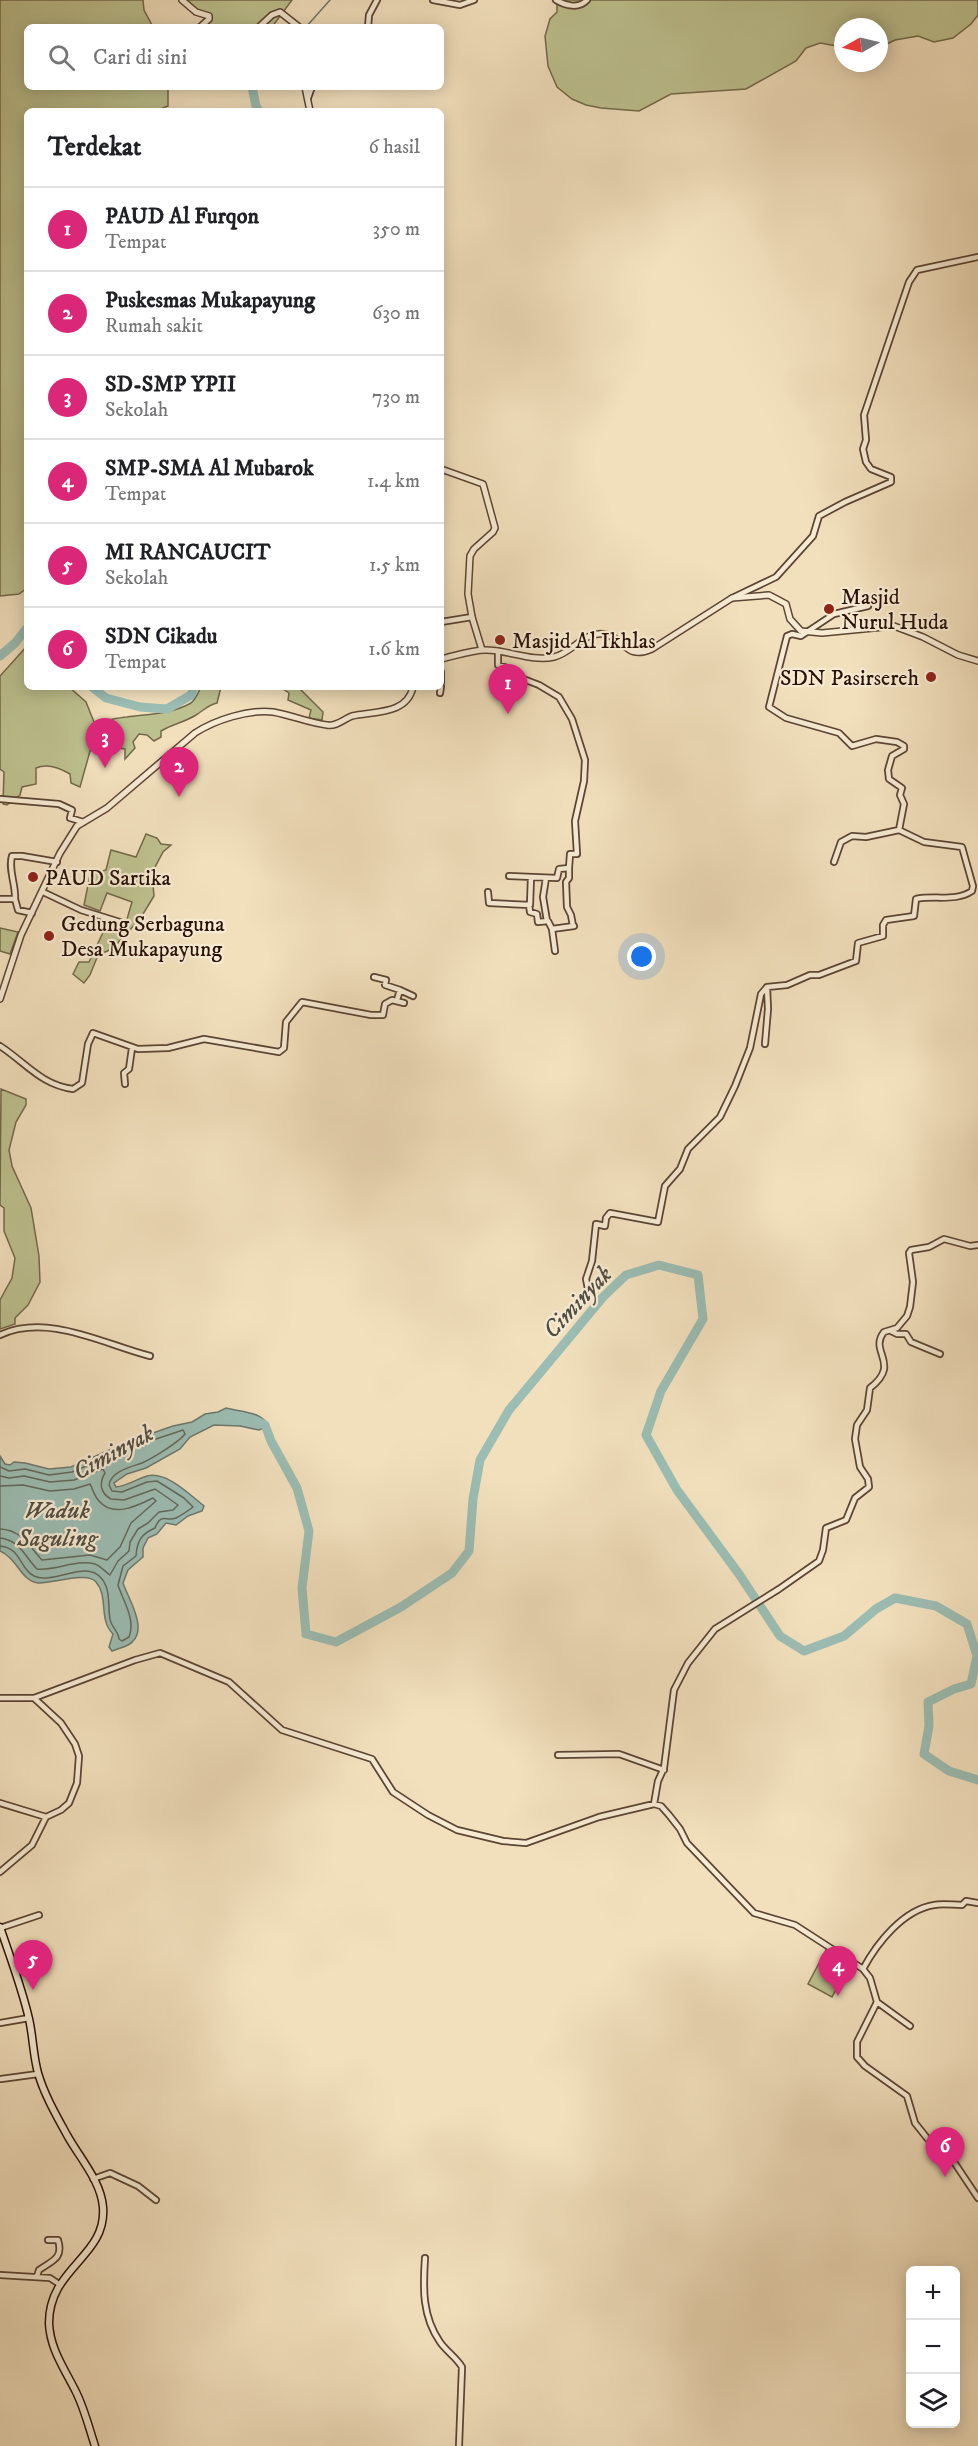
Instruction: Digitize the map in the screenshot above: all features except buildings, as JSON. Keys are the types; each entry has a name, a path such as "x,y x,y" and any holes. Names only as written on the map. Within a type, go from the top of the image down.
{"main road":[{"path":"0,1927 29,2018 38,2074 68,2136 101,2195 103,2223 100,2232 82,2259 59,2284 50,2311 52,2343 65,2374 75,2390 95,2446"}],"street":[{"path":"182,0 196,12 209,16 203,24"},
{"path":"368,24 369,15 377,0"},
{"path":"433,0 460,5 474,0"},
{"path":"556,0 572,6 581,5 587,0"},
{"path":"263,24 278,12 282,12 295,24"},
{"path":"306,90 310,108"},
{"path":"308,98 311,90"},
{"path":"444,657 482,650 551,658 564,653 588,637 603,634 631,651 640,653 652,649 732,598 776,576 813,536 819,516 891,482 891,477 872,469 866,462 863,449 866,440 864,415 909,282 917,270 978,256"},
{"path":"444,470 483,484 494,525 493,532 470,556 468,594 482,650"},
{"path":"732,598 775,596 786,604 795,626 807,632 841,632 894,626 923,637 958,655 978,661"},
{"path":"868,606 834,614 801,636 792,634 787,636 769,709 786,718 839,733 852,746 876,739 897,742 904,746 904,749 892,756 888,770 889,779 902,788 900,795 904,804 898,830"},
{"path":"444,622 472,617"},
{"path":"498,651 498,665 505,667 513,675 539,685 563,701 582,746 585,760 585,776 576,821 577,854 570,854 569,878 566,882 567,907 574,926 552,929"},
{"path":"1,995 14,954 32,913 73,832 83,822 107,808 195,733 211,723 229,717 268,712 331,725 352,716 399,707 408,699 412,690"},
{"path":"0,799 59,804 72,810 70,818 83,822"},
{"path":"589,1294 586,1279 592,1261 596,1224 605,1226 606,1218 610,1213 658,1222 664,1186 680,1169 688,1149 720,1117 735,1086 746,1062 761,994 766,987 772,984 787,985 810,975 819,975 856,961 858,943 883,936 883,925 886,920 914,916 916,899 936,896 946,898 965,894 972,891 973,886 962,847 924,842 898,830 866,837 852,836 841,842 834,862"},
{"path":"32,913 18,910 11,866 12,856 57,862"},
{"path":"509,876 557,878 560,869 569,868"},
{"path":"531,877 530,912 537,914 538,922 547,921"},
{"path":"546,878 543,897 547,921 552,929 555,951"},
{"path":"43,892 81,910 123,923"},
{"path":"488,892 489,903 529,904"},
{"path":"0,898 15,899"},
{"path":"374,977 386,980 385,985 413,996"},
{"path":"765,1044 768,1010 766,987"},
{"path":"397,1000 400,990"},
{"path":"0,1046 18,1057 43,1080 73,1089 82,1083 84,1061 92,1034 96,1033 132,1048 168,1048 204,1039 279,1052 284,1048 286,1022 302,1002 371,1015 383,1015 385,1004 394,999 404,1003"},
{"path":"125,1084 124,1073 129,1069 132,1048"},
{"path":"654,1803 658,1781 664,1770 674,1690 688,1663 715,1629 819,1561 824,1551 826,1528 846,1521 855,1497 869,1487 868,1479 860,1467 857,1425 867,1410 870,1388 879,1381 885,1369 886,1364 881,1354 880,1339 884,1332 899,1326 910,1307 913,1282 908,1258 911,1251 928,1247 944,1239 970,1246 978,1245"},
{"path":"0,1335 17,1330 53,1328 150,1356"},
{"path":"891,1330 897,1334 906,1334 911,1342 940,1353"},
{"path":"0,1698 34,1698 135,1660 160,1653 218,1676 237,1688 277,1727 372,1759 393,1792 440,1822 474,1835 526,1843 599,1817 654,1803"},
{"path":"0,1872 32,1845 46,1817 61,1810 69,1803 77,1782 79,1756 75,1744 61,1723 34,1698"},
{"path":"558,1755 619,1754 664,1770"},
{"path":"0,1803 46,1817"},
{"path":"654,1803 665,1811 680,1829 687,1843 754,1913 795,1924 863,1969 870,1978 877,2002 910,2026"},
{"path":"863,1969 878,1945 916,1911 934,1905 962,1905 966,1901 978,1903"},
{"path":"0,1927 39,1915"},
{"path":"877,2002 857,2042 857,2056 866,2066 907,2096 915,2123 927,2138 954,2162 978,2198"},
{"path":"0,2023 29,2018"},
{"path":"1,2079 38,2074"},
{"path":"93,2179 110,2173 143,2189 156,2200"},
{"path":"972,2187 978,2183"},
{"path":"37,2276 39,2270 51,2264 59,2256 58,2240 48,2240"},
{"path":"425,2258 423,2295 428,2317 441,2344 462,2367 459,2446"},
{"path":"0,2275 37,2276 50,2278 59,2284"}],"green space":[{"path":"0,0 143,0 144,10 151,24 24,24 24,90 168,90 168,106 163,108 24,108 24,590 19,594 0,596"},
{"path":"183,0 292,0 274,24 205,24 210,20 208,14 197,11"},
{"path":"557,0 978,0 978,15 971,24 953,38 934,42 918,36 888,44 888,18 834,18 834,45 820,43 806,48 796,61 746,89 671,94 639,111 586,105 572,99 557,87 548,66 545,36 550,19 557,12"},
{"path":"24,649 24,690 72,690 86,702 94,722 160,713 184,707 196,698 200,690 220,690 217,703 161,731 161,737 154,741 147,735 139,734 133,742 135,748 125,759 125,749 92,744 80,787 71,783 70,774 62,770 49,766 40,767 36,768 36,784 22,787 20,795 7,805 3,804 4,772 0,769 0,676"},
{"path":"284,690 301,690 323,712 322,720 309,718 311,710 288,700 289,693"},
{"path":"146,834 157,838 161,844 171,845 163,852 152,873 154,896 140,919 112,949 98,955 84,983 73,974 79,962 89,962 108,922 125,926 132,902 107,893 100,911 84,905 90,875 106,870 111,850 136,857"},
{"path":"0,928 18,932 10,954 0,951"},
{"path":"1,1089 26,1099 26,1105 16,1122 9,1150 12,1166 31,1208 39,1256 40,1282 28,1305 15,1318 15,1324 0,1329 0,1300 12,1278 15,1258 4,1231 4,1208 0,1205"},
{"path":"826,1950 850,1964 832,1997 808,1984"}],"water":[{"name":"Waduk Saguling","path":"226,1408 261,1417 268,1426 259,1430 240,1426 214,1425 190,1437 180,1449 146,1468 127,1474 114,1483 116,1487 155,1475 178,1485 204,1506 202,1511 188,1516 176,1525 166,1523 157,1534 148,1538 143,1548 143,1557 128,1570 123,1583 137,1620 137,1635 129,1645 112,1651 109,1647 113,1634 106,1622 102,1594 96,1582 85,1578 38,1583 27,1578 11,1559 0,1551 0,1456 5,1464 10,1465 14,1462 49,1469 71,1467 130,1441 192,1422 205,1414"}],"waterway":[{"path":"309,24 330,0"},
{"path":"253,90 257,108"},
{"path":"0,656 24,632"},
{"path":"96,690 106,698 140,707 167,709 191,695 193,690"},
{"name":"Ciminyak","path":"257,1421 265,1425 271,1441 297,1488 309,1531 302,1588 306,1634 336,1642 401,1607 452,1573 469,1551 473,1499 480,1460 509,1410 603,1297 626,1275 659,1265 698,1275 703,1319 661,1391 646,1435 677,1490 739,1574 780,1636 804,1651 844,1636 876,1609 895,1598 936,1606 967,1624 977,1656 971,1684 954,1689 928,1702 929,1726 924,1754 949,1771 978,1780"}],"place":[{"name":"Masjid Nurul Huda","path":"829,609"},
{"name":"Masjid Al Ikhlas","path":"500,640"},
{"name":"SDN Pasirsereh","path":"931,677"},
{"name":"PAUD Al Furqon","path":"508,714"},
{"name":"SD-SMP YPII","path":"105,768"},
{"name":"Puskesmas Mukapayung","path":"179,797"},
{"name":"PAUD Sartika","path":"33,877"},
{"name":"Gedung Serbaguna Desa Mukapayung","path":"49,936"},
{"name":"MI RANCAUCIT","path":"33,1990"},
{"name":"SMP-SMA Al Mubarok","path":"838,1996"},
{"name":"SDN Cikadu","path":"945,2177"}]}
